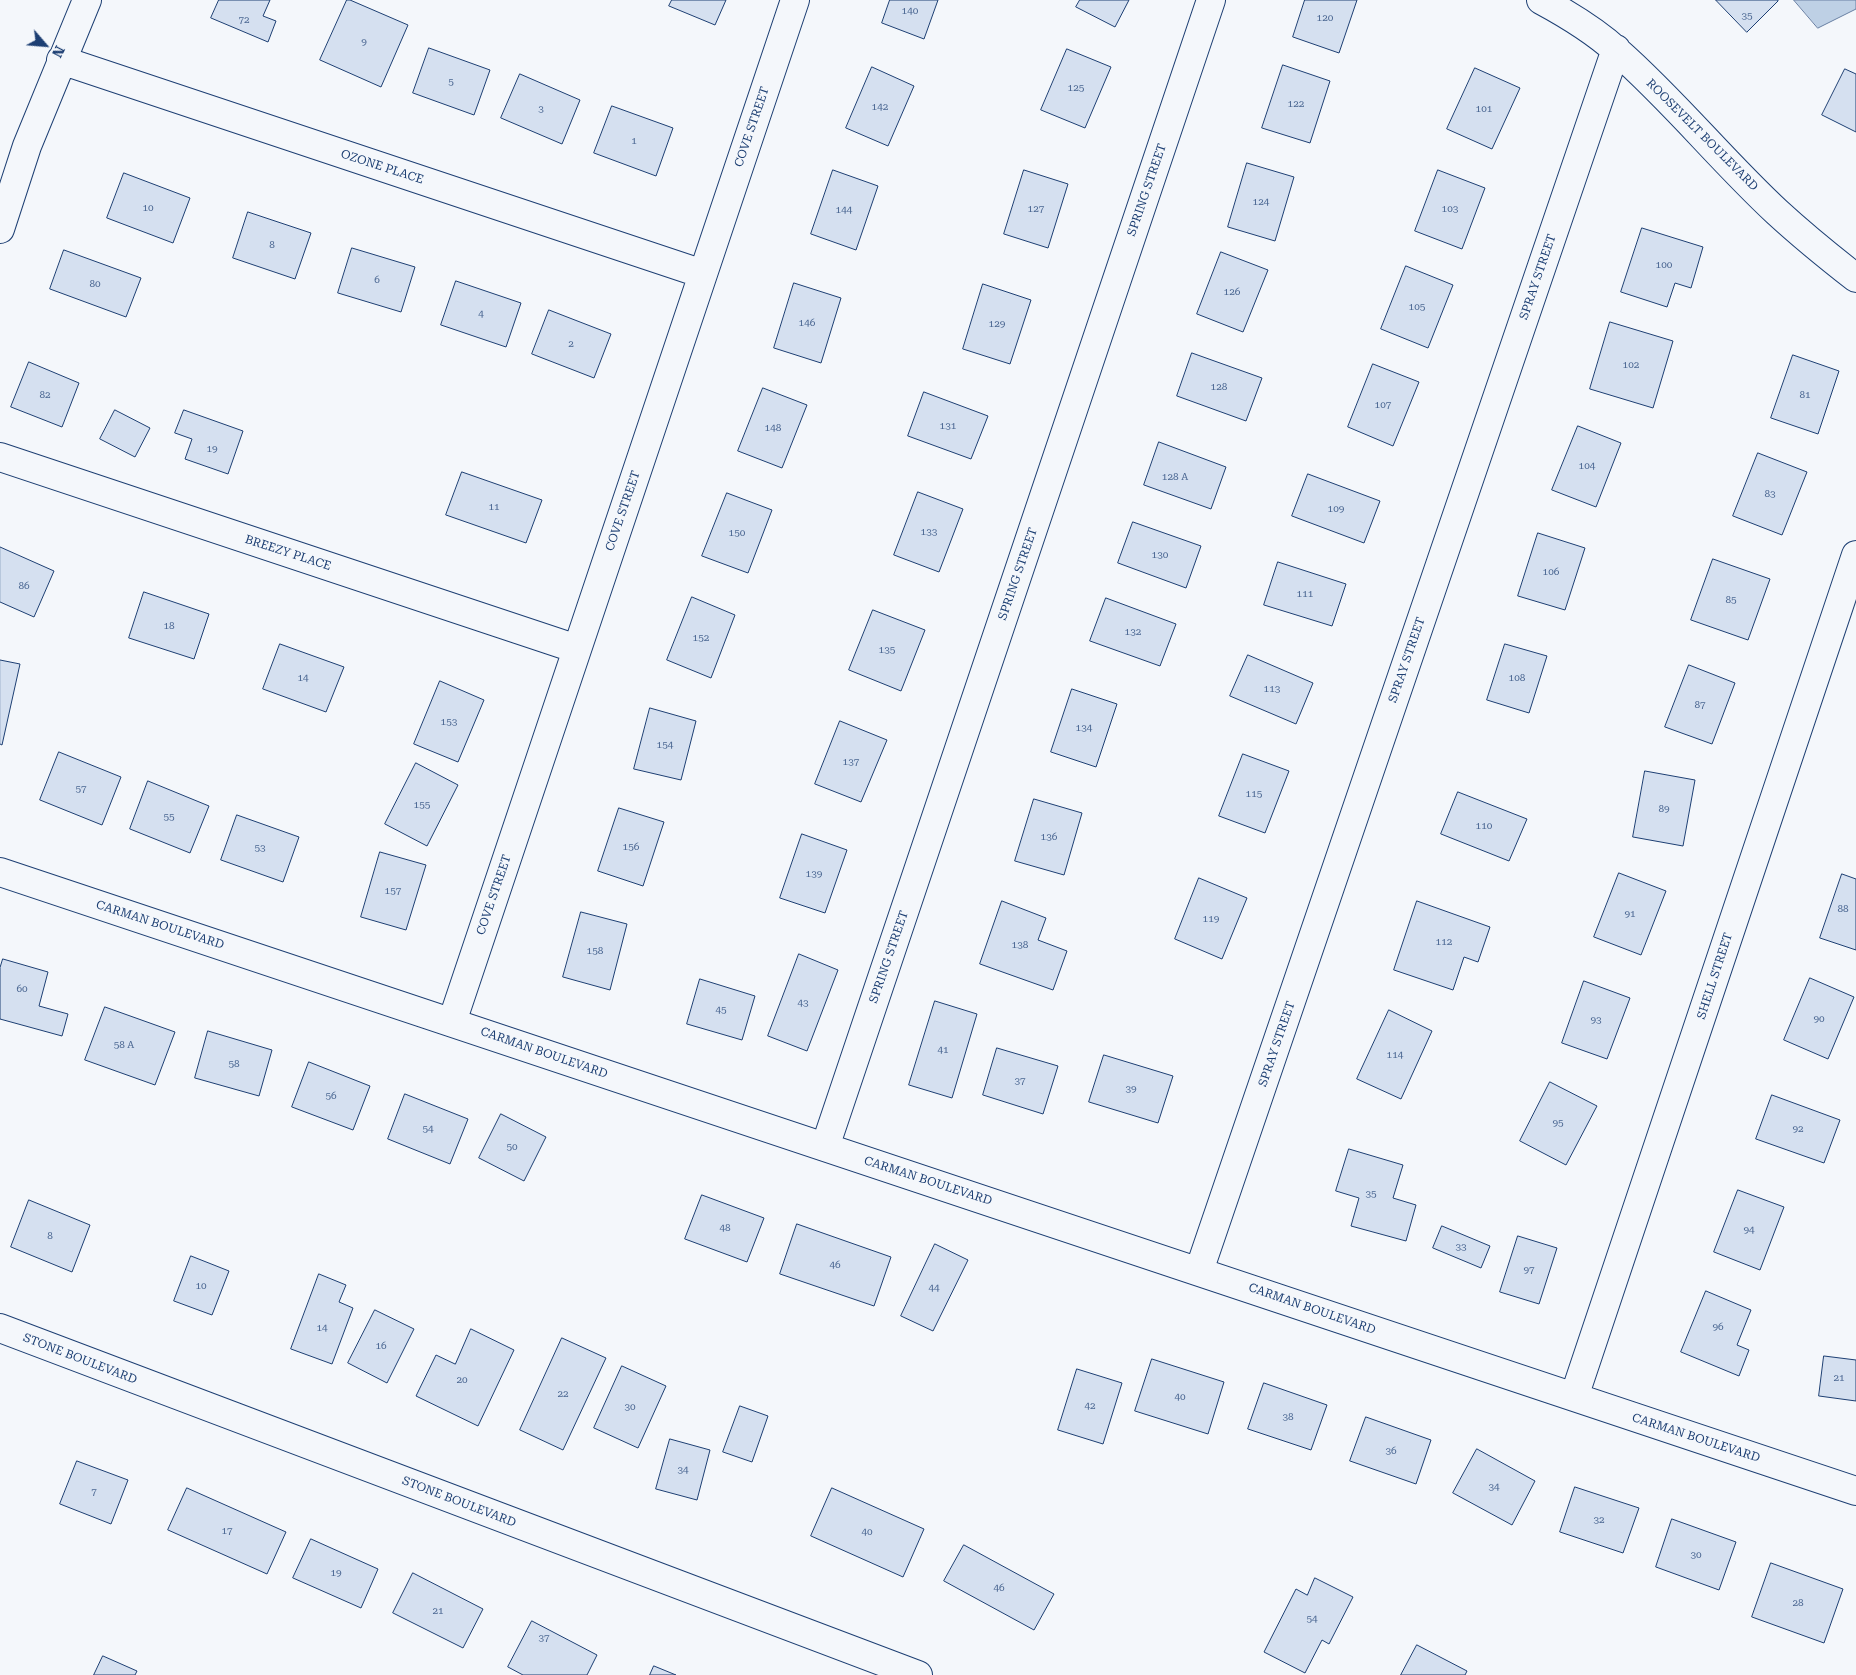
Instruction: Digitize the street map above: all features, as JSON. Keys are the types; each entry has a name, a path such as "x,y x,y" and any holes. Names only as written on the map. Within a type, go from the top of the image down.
{"street":[{"path":"0,230 28,146 61,60 87,0"},
{"name":"COVE STREET","path":"452,1022 795,0"},
{"name":"SPRING STREET","path":"825,1147 1211,0"},
{"name":"ROOSEVELT BOULEVARD","path":"1541,0 1563,12 1616,50 1670,101 1777,212 1856,278"},
{"name":"SPRAY STREET","path":"1199,1272 1616,50"},
{"name":"OZONE PLACE","path":"61,60 703,274"},
{"name":"BREEZY PLACE","path":"0,456 577,649"},
{"name":"SHELL STREET","path":"1574,1397 1856,555"},
{"name":"CARMAN BOULEVARD","path":"0,872 1856,1491"},
{"name":"STONE BOULEVARD","path":"0,1328 918,1675"}],"water":[{"path":"1794,0 1856,0 1856,9 1818,28"}],"building":[{"path":"219,0 270,0 263,16 276,21 268,42 211,18"},
{"path":"347,0 408,25 381,87 320,60"},
{"path":"672,0 726,0 715,25 669,6"},
{"path":"890,0 938,0 924,39 882,23"},
{"path":"1080,0 1129,0 1115,27 1076,7"},
{"path":"1305,0 1357,0 1339,53 1293,37"},
{"path":"1716,0 1778,0 1778,1 1747,32"},
{"path":"429,48 490,70 474,115 413,93"},
{"path":"1067,49 1111,67 1085,128 1041,110"},
{"path":"1283,65 1330,81 1310,143 1262,128"},
{"path":"872,67 914,86 888,146 846,128"},
{"path":"1475,68 1520,88 1492,149 1447,129"},
{"path":"1845,69 1856,74 1856,132 1822,115"},
{"path":"520,74 580,100 562,144 501,118"},
{"path":"612,106 673,128 656,176 594,153"},
{"path":"1247,163 1294,177 1275,241 1228,227"},
{"path":"833,170 878,186 856,250 811,234"},
{"path":"1024,170 1068,184 1048,248 1004,234"},
{"path":"1438,170 1485,188 1462,249 1415,231"},
{"path":"124,173 190,198 173,243 107,218"},
{"path":"248,212 311,233 295,279 233,258"},
{"path":"1642,228 1703,247 1691,288 1675,283 1667,307 1621,292"},
{"path":"352,248 415,267 401,312 338,293"},
{"path":"64,250 141,278 126,317 50,289"},
{"path":"1221,252 1268,270 1243,332 1197,314"},
{"path":"1406,266 1453,285 1428,348 1381,329"},
{"path":"456,281 521,303 506,347 441,325"},
{"path":"794,283 841,298 821,363 774,348"},
{"path":"983,284 1031,300 1010,364 963,349"},
{"path":"549,310 611,334 594,378 532,354"},
{"path":"1610,322 1673,341 1653,408 1590,389"},
{"path":"1192,353 1262,378 1246,421 1177,396"},
{"path":"1793,355 1839,371 1818,434 1771,418"},
{"path":"29,362 79,383 62,427 11,407"},
{"path":"1373,364 1419,382 1393,446 1348,427"},
{"path":"763,388 807,405 782,468 738,451"},
{"path":"924,392 988,416 971,459 908,436"},
{"path":"115,410 150,428 135,457 100,439"},
{"path":"184,410 243,431 228,474 185,459 192,439 175,433"},
{"path":"1578,426 1621,443 1596,507 1552,490"},
{"path":"1159,442 1226,467 1211,509 1144,485"},
{"path":"1758,453 1807,472 1782,535 1733,516"},
{"path":"462,472 542,500 526,543 446,515"},
{"path":"1308,474 1380,501 1364,543 1292,516"},
{"path":"918,492 963,509 939,572 894,555"},
{"path":"727,493 772,510 748,573 702,556"},
{"path":"1133,522 1201,546 1186,588 1118,563"},
{"path":"1538,533 1585,548 1565,610 1518,596"},
{"path":"0,547 54,571 34,617 0,602"},
{"path":"1713,559 1770,579 1748,640 1691,620"},
{"path":"1278,562 1346,584 1332,626 1264,605"},
{"path":"144,592 209,614 194,659 129,638"},
{"path":"692,597 735,615 711,678 667,660"},
{"path":"1106,598 1176,624 1160,666 1090,641"},
{"path":"873,610 925,630 901,691 849,670"},
{"path":"280,644 344,667 326,712 263,689"},
{"path":"1505,644 1547,656 1529,713 1487,700"},
{"path":"1248,655 1313,683 1296,724 1230,696"},
{"path":"0,660 20,664 2,745 0,744"},
{"path":"1689,665 1735,683 1712,744 1665,727"},
{"path":"440,681 484,700 458,762 414,744"},
{"path":"1072,689 1117,704 1096,767 1051,752"},
{"path":"650,708 696,721 681,780 634,769"},
{"path":"840,721 887,740 861,802 815,784"},
{"path":"59,752 121,777 102,825 40,800"},
{"path":"1243,754 1289,771 1265,833 1219,816"},
{"path":"416,763 458,785 427,846 385,824"},
{"path":"1645,771 1695,780 1683,846 1633,837"},
{"path":"148,781 209,806 190,853 130,829"},
{"path":"1458,792 1527,819 1509,861 1441,834"},
{"path":"1034,799 1082,813 1064,875 1015,861"},
{"path":"619,808 664,822 643,886 598,871"},
{"path":"237,815 299,837 283,882 221,860"},
{"path":"802,834 847,850 825,913 780,898"},
{"path":"380,852 426,865 406,930 361,917"},
{"path":"1619,873 1666,891 1641,955 1594,937"},
{"path":"1842,874 1856,879 1856,950 1820,938"},
{"path":"1199,878 1247,898 1222,959 1175,939"},
{"path":"1002,901 1046,918 1038,940 1067,951 1053,990 980,964"},
{"path":"1417,901 1490,927 1478,962 1464,957 1453,990 1394,970"},
{"path":"581,912 627,924 610,990 563,977"},
{"path":"799,954 838,970 807,1051 768,1036"},
{"path":"3,959 48,972 39,1006 68,1014 62,1036 0,1019 0,968"},
{"path":"1810,978 1854,997 1828,1059 1784,1040"},
{"path":"700,979 755,996 742,1040 687,1024"},
{"path":"1584,981 1630,998 1607,1059 1562,1043"},
{"path":"935,1001 977,1014 952,1098 909,1085"},
{"path":"105,1007 175,1032 155,1085 85,1060"},
{"path":"1389,1010 1432,1031 1401,1099 1357,1079"},
{"path":"208,1031 272,1050 259,1096 195,1078"},
{"path":"997,1048 1058,1066 1043,1114 983,1095"},
{"path":"1104,1055 1173,1076 1158,1123 1089,1102"},
{"path":"309,1062 370,1086 353,1130 292,1107"},
{"path":"1550,1082 1597,1106 1566,1165 1520,1141"},
{"path":"405,1094 468,1119 450,1164 388,1139"},
{"path":"1772,1095 1840,1120 1824,1163 1756,1139"},
{"path":"501,1114 546,1137 524,1181 479,1158"},
{"path":"1349,1149 1403,1165 1393,1198 1416,1205 1406,1241 1351,1226 1359,1198 1336,1191"},
{"path":"1738,1190 1784,1207 1760,1270 1714,1252"},
{"path":"702,1195 764,1218 747,1262 685,1239"},
{"path":"29,1200 90,1225 72,1272 11,1247"},
{"path":"797,1224 891,1257 874,1306 780,1274"},
{"path":"1442,1226 1490,1246 1481,1268 1433,1248"},
{"path":"1518,1236 1557,1248 1539,1304 1500,1292"},
{"path":"935,1244 968,1260 933,1331 901,1316"},
{"path":"191,1256 229,1271 212,1315 174,1301"},
{"path":"319,1274 346,1285 339,1302 353,1308 332,1364 291,1349"},
{"path":"1706,1291 1751,1310 1737,1345 1749,1350 1739,1376 1681,1352"},
{"path":"375,1310 414,1329 387,1383 348,1363"},
{"path":"471,1329 514,1350 478,1426 416,1396 436,1355 455,1364"},
{"path":"562,1338 606,1358 563,1450 520,1430"},
{"path":"1824,1356 1856,1360 1856,1401 1819,1396"},
{"path":"1152,1359 1224,1382 1208,1434 1135,1411"},
{"path":"622,1366 666,1386 638,1448 594,1428"},
{"path":"1077,1369 1122,1383 1103,1444 1058,1430"},
{"path":"1264,1383 1327,1405 1311,1450 1248,1429"},
{"path":"740,1406 768,1416 752,1462 723,1452"},
{"path":"1366,1417 1431,1440 1416,1484 1350,1461"},
{"path":"670,1439 710,1450 697,1500 656,1489"},
{"path":"1477,1449 1535,1481 1512,1525 1453,1493"},
{"path":"77,1461 128,1480 111,1524 60,1504"},
{"path":"1575,1487 1639,1508 1623,1553 1560,1532"},
{"path":"187,1488 286,1532 267,1574 168,1530"},
{"path":"832,1488 924,1529 903,1577 811,1536"},
{"path":"1672,1519 1736,1542 1719,1590 1656,1567"},
{"path":"311,1539 378,1569 361,1608 293,1578"},
{"path":"964,1545 1054,1594 1034,1630 944,1581"},
{"path":"1771,1563 1843,1589 1824,1643 1752,1617"},
{"path":"413,1573 483,1609 463,1648 393,1613"},
{"path":"1315,1578 1353,1597 1329,1644 1322,1640 1305,1673 1264,1652 1296,1589 1307,1595"},
{"path":"532,1621 597,1655 587,1675 523,1675 508,1667"},
{"path":"1417,1645 1467,1671 1465,1675 1401,1675"},
{"path":"103,1656 137,1671 135,1675 94,1675"},
{"path":"654,1666 676,1675 650,1675"}]}
